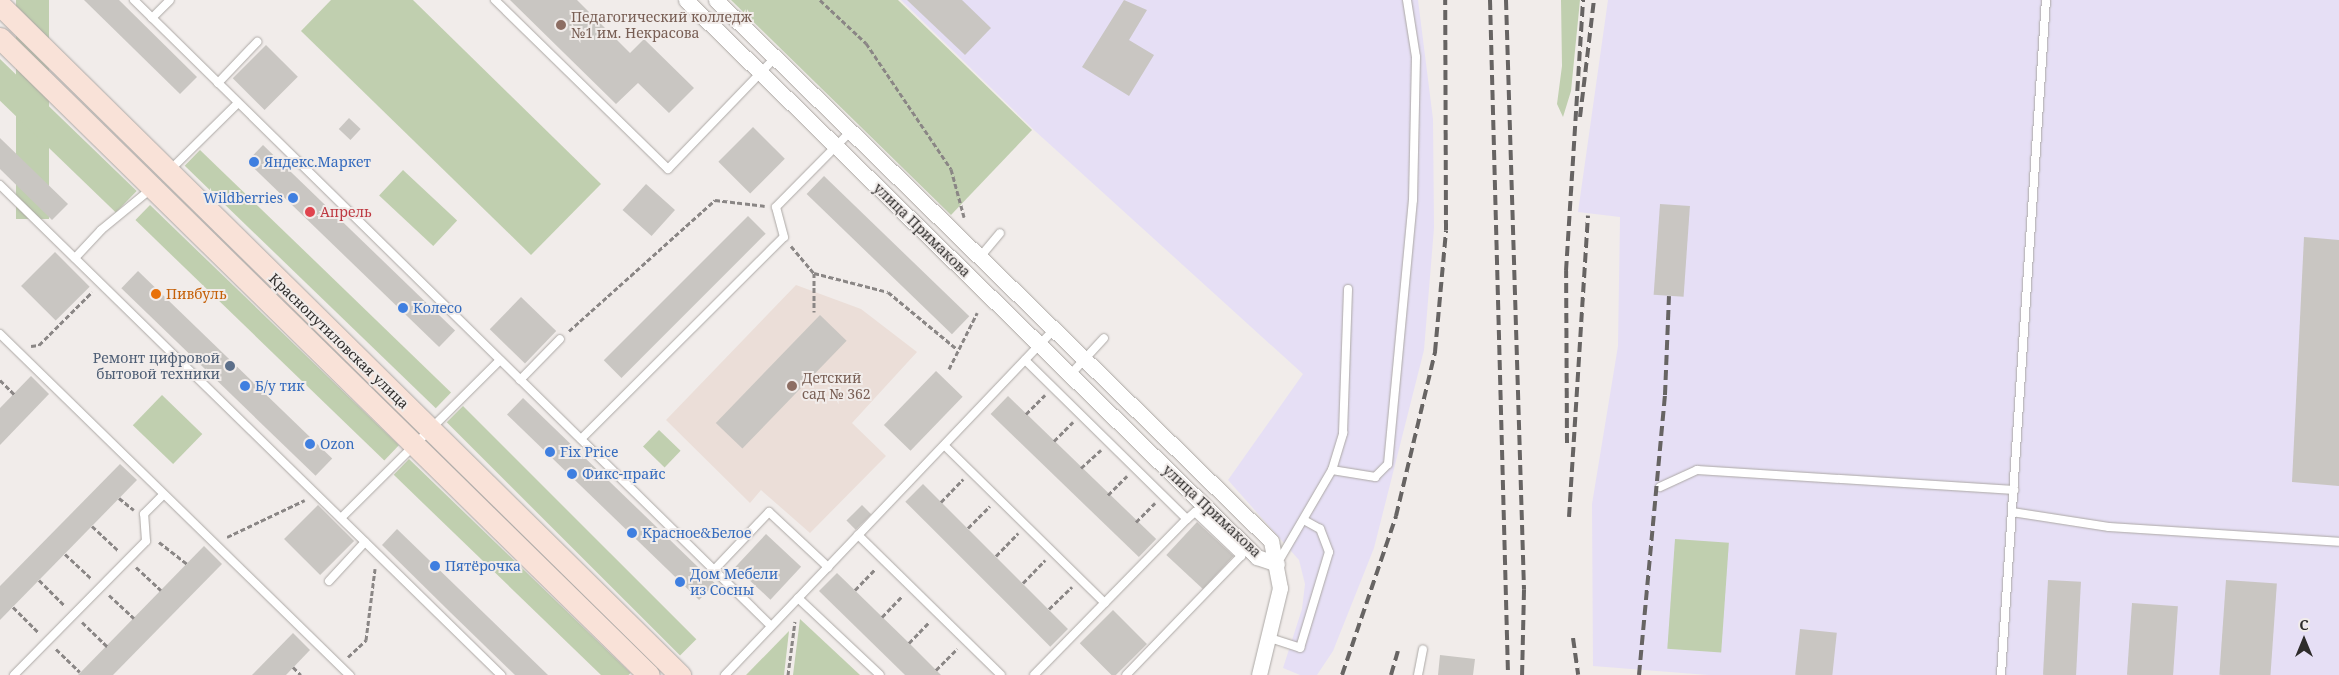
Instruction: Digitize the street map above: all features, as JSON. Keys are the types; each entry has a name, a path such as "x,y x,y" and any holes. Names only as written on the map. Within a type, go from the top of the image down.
{"main road":[{"name":"Краснопутиловская улица","path":"0,5 168,173 649,675"},
{"name":"Краснопутиловская улица","path":"0,38 152,189 680,675"}],"street":[{"name":"улица Примакова","path":"686,0 1257,557 1277,564"},
{"name":"улица Примакова","path":"716,0 851,131 984,252 1054,329 1271,541 1277,564"},
{"path":"1259,675 1270,638 1280,588 1277,564"}],"lane":[{"path":"134,0 771,626"},
{"path":"152,18 170,0"},
{"path":"495,0 668,169 775,58"},
{"path":"1332,470 1375,478 1388,464 1413,200 1416,57 1407,0"},
{"path":"2001,675 2046,0"},
{"path":"218,83 256,42"},
{"path":"75,258 101,230 152,189 238,103"},
{"path":"581,439 784,237 776,207 851,131"},
{"path":"0,184 102,282 500,675"},
{"path":"984,252 1000,233"},
{"path":"1277,564 1332,470 1343,433 1348,289"},
{"path":"725,675 945,446 1054,329"},
{"path":"520,380 561,338"},
{"path":"1070,375 1104,338"},
{"path":"2,339 15,349 213,544 350,675"},
{"path":"341,518 500,360"},
{"path":"1025,360 1187,519"},
{"path":"945,446 1105,603"},
{"path":"1660,487 1697,470 2014,490"},
{"path":"14,675 146,541 144,514 164,495"},
{"path":"714,570 769,512 828,567"},
{"path":"1034,675 1195,512 1241,556 1126,675"},
{"path":"2012,512 2109,527 2339,542"},
{"path":"1270,638 1300,648 1329,552 1320,529 1304,520"},
{"path":"858,535 1001,675"},
{"path":"329,581 365,542"},
{"path":"798,598 880,675"},
{"path":"1418,675 1423,649"}],"path":[{"path":"820,0 872,51 951,168 964,218 984,252"},
{"path":"561,338 715,200 773,206"},
{"path":"784,237 814,273 888,292 957,349"},
{"path":"814,273 814,312"},
{"path":"15,349 40,345 102,282"},
{"path":"949,369 957,349 977,313"},
{"path":"0,380 14,394"},
{"path":"1026,414 1053,387"},
{"path":"1054,441 1081,415"},
{"path":"1081,468 1109,442"},
{"path":"1108,495 1135,468"},
{"path":"941,502 971,472"},
{"path":"213,544 317,494"},
{"path":"1136,522 1163,496"},
{"path":"968,528 998,498"},
{"path":"996,556 1026,526"},
{"path":"146,541 164,542 187,564"},
{"path":"1023,583 1053,552"},
{"path":"340,665 366,640 377,553"},
{"path":"855,590 883,560"},
{"path":"1049,609 1080,579"},
{"path":"882,617 911,587"},
{"path":"788,675 798,598"},
{"path":"909,643 938,613"},
{"path":"936,670 966,640"},
{"path":"293,667 301,675"}],"shaded area":[{"path":"901,0 1418,0 1433,119 1434,228 1424,350 1374,548 1333,651 1317,675 1300,675 1283,668 1302,609 1305,584 1299,560 1228,480 1303,374 1034,130"},
{"path":"1608,0 2339,0 2339,675 1708,675 1593,666 1592,504 1618,346 1620,217 1578,212"},
{"name":"Детский сад № 362","path":"796,285 861,309 917,352 852,423 886,456 810,533 761,490 750,503 666,420"}],"green space":[{"path":"16,0 49,0 49,219 16,219"},
{"path":"331,0 413,0 601,184 531,255 301,31"},
{"path":"731,0 898,0 1032,130 951,215"},
{"path":"1561,0 1580,0 1571,91 1563,117 1557,104 1562,66"},
{"path":"0,59 137,191 116,213 0,101"},
{"path":"200,150 451,392 436,408 185,166"},
{"path":"403,170 457,220 433,246 379,196"},
{"path":"150,205 399,445 384,460 135,220"},
{"path":"162,395 202,434 173,464 133,425"},
{"path":"463,406 696,639 680,656 447,422"},
{"path":"659,430 681,451 665,467 643,447"},
{"path":"409,459 631,673 629,675 601,675 394,475"},
{"path":"1675,539 1729,543 1721,652 1667,649"},
{"path":"800,619 860,675 793,675"},
{"path":"789,631 784,675 746,675"}],"building":[{"path":"84,0 119,0 197,77 180,94"},
{"path":"510,0 577,0 630,53 644,39 694,88 669,113 638,83 616,104"},
{"path":"907,0 962,0 991,28 965,55"},
{"path":"1124,0 1147,10 1129,40 1154,55 1129,96 1082,67"},
{"path":"266,45 298,77 265,110 233,78"},
{"path":"349,118 361,129 350,140 339,129"},
{"path":"753,127 785,159 750,193 718,162"},
{"path":"0,138 68,204 52,220 0,169"},
{"path":"263,145 455,330 439,347 247,162"},
{"path":"824,176 969,316 952,334 807,194"},
{"path":"646,184 675,210 652,236 623,210"},
{"path":"1660,204 1690,206 1684,297 1654,295"},
{"path":"748,216 766,234 621,378 604,360"},
{"path":"2304,237 2339,240 2339,486 2292,482"},
{"path":"55,252 90,287 56,321 21,286"},
{"path":"138,271 332,459 316,476 121,288"},
{"path":"521,297 556,331 525,363 490,329"},
{"path":"820,315 847,341 742,449 716,423"},
{"path":"936,371 963,397 911,451 884,425"},
{"path":"31,376 49,394 0,445 0,408"},
{"path":"1008,396 1156,539 1139,557 991,414"},
{"path":"523,398 715,583 699,600 507,415"},
{"path":"120,464 137,480 0,620 0,586"},
{"path":"923,484 1068,629 1050,647 905,502"},
{"path":"318,505 354,541 320,575 284,539"},
{"path":"862,505 871,514 856,530 846,521"},
{"path":"1197,522 1234,556 1203,589 1166,555"},
{"path":"397,529 548,675 515,675 382,545"},
{"path":"766,534 801,567 770,600 735,567"},
{"path":"204,546 222,564 113,675 78,675"},
{"path":"837,573 941,675 905,675 819,591"},
{"path":"2048,580 2081,582 2076,675 2043,675"},
{"path":"2226,580 2277,584 2270,675 2219,675"},
{"path":"2132,603 2178,606 2173,675 2127,675"},
{"path":"1113,610 1147,644 1116,675 1112,675 1080,643"},
{"path":"1800,629 1837,633 1832,675 1795,675"},
{"path":"293,633 310,650 286,675 252,675"},
{"path":"1440,655 1475,659 1473,675 1438,675"}],"railway":[{"path":"1342,675 1396,516 1435,352 1446,230 1445,0"},
{"path":"1490,0 1508,675"},
{"path":"1506,0 1524,590 1522,675"},
{"path":"1567,443 1566,271 1583,0"},
{"path":"1580,117 1594,0"},
{"path":"1569,517 1588,216"},
{"path":"1639,675 1665,395 1669,296"},
{"path":"1573,638 1578,675"},
{"path":"1391,675 1398,651"}],"place":[{"name":"Педагогический колледж №1 им. Некрасова","path":"561,25"},
{"name":"Яндекс.Маркет","path":"254,162"},
{"name":"Wildberries","path":"293,198"},
{"name":"Апрель","path":"310,212"},
{"name":"Пивбуль","path":"156,294"},
{"name":"Колесо","path":"403,308"},
{"name":"Ремонт цифровой бытовой техники","path":"230,366"},
{"name":"Б/у тик","path":"245,386"},
{"name":"Детский сад № 362","path":"792,386"},
{"name":"Ozon","path":"310,444"},
{"name":"Fix Price","path":"550,452"},
{"name":"Фикс-прайс","path":"572,474"},
{"name":"Красное&Белое","path":"632,533"},
{"name":"Пятёрочка","path":"435,566"},
{"name":"Дом Мебели из Сосны","path":"680,582"}]}
